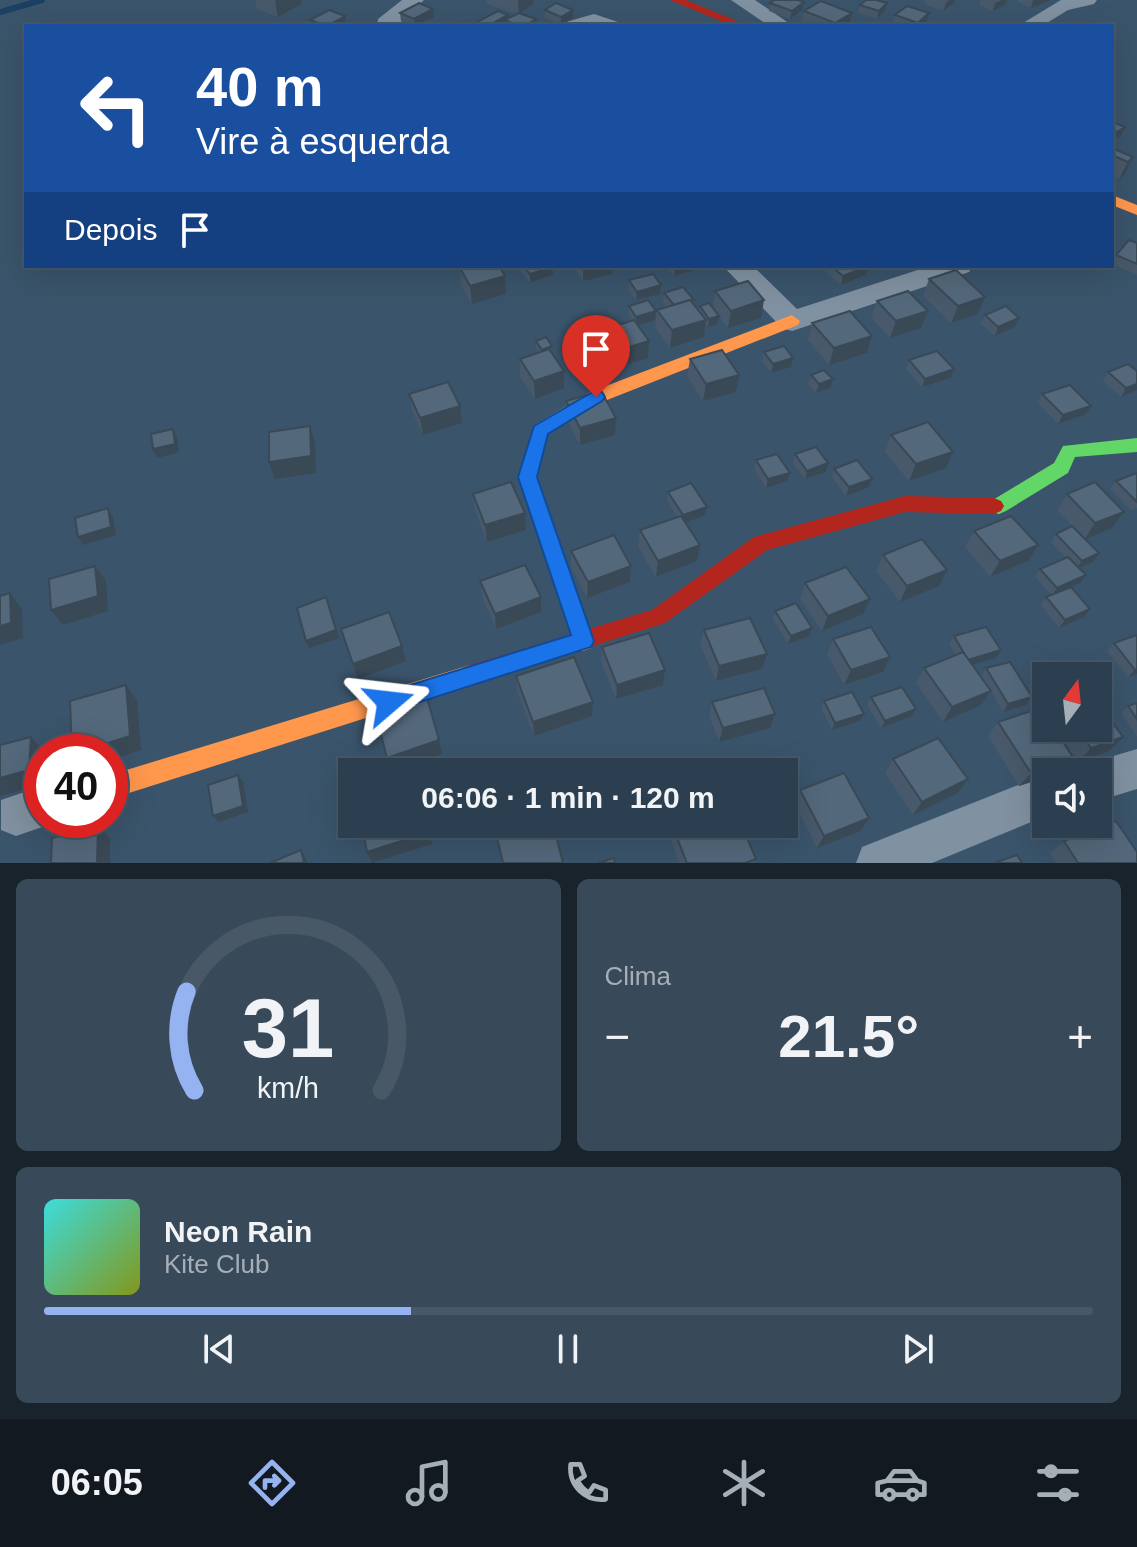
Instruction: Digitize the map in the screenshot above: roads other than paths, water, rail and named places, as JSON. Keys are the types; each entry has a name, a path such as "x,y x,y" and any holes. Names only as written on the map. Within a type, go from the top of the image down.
{"street":[{"path":"386,24 414,0"},
{"path":"676,0 738,24"},
{"path":"741,0 780,24"},
{"path":"1031,24 1061,6 1087,0"},
{"path":"580,24 594,20 605,24"},
{"path":"1114,200 1137,211"},
{"path":"739,268 792,321"},
{"path":"583,641 527,477 540,430 596,397 792,321 953,268"},
{"path":"128,781 658,617 761,543 905,504 999,506 1061,468 1069,451 1137,445"},
{"path":"1112,776 1137,769"},
{"path":"878,863 1032,801"}],"waterway":[{"path":"0,12 42,0"}]}
